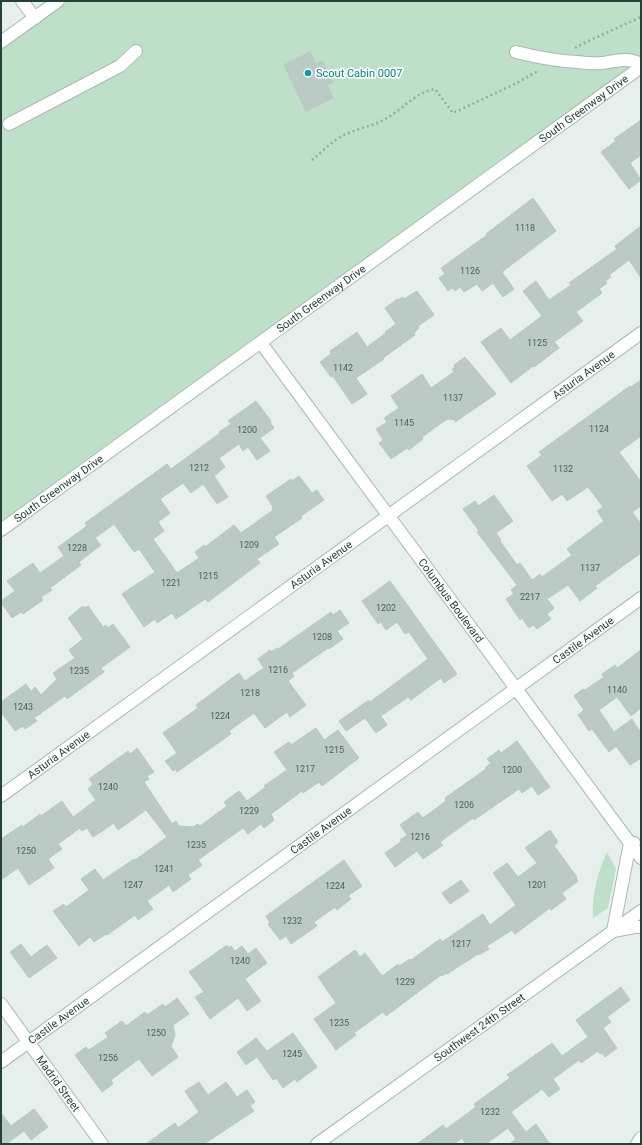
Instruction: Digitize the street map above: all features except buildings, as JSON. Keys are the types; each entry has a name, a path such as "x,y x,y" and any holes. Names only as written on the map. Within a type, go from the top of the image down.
{"street":[{"path":"22,1 35,18"},
{"path":"1,42 58,1"},
{"path":"9,124 120,66 136,51"},
{"path":"516,52 555,60 600,63 628,59 634,60 641,65"},
{"name":"South Greenway Drive","path":"1,530 261,343 641,65"},
{"name":"Asturia Avenue","path":"1,796 641,333"},
{"name":"Columbus Boulevard","path":"261,343 516,689 635,844 641,858"},
{"name":"Castile Avenue","path":"1,1062 641,598"},
{"path":"635,844 613,931 639,929"},
{"name":"Southwest 24th Street","path":"317,1144 641,911"},
{"name":"Madrid Street","path":"1,1004 102,1144"},
{"path":"637,1144 641,1138"}],"path":[{"path":"312,160 343,136 386,119 425,92 435,89 452,113 518,83 584,43 641,17"}],"green space":[{"path":"68,1 641,1 641,59 1,522 1,49"},
{"path":"607,852 616,869 608,908 593,918 593,901 596,884 600,868"}],"place":[{"name":"Scout Cabin 0007","path":"308,73"}]}
